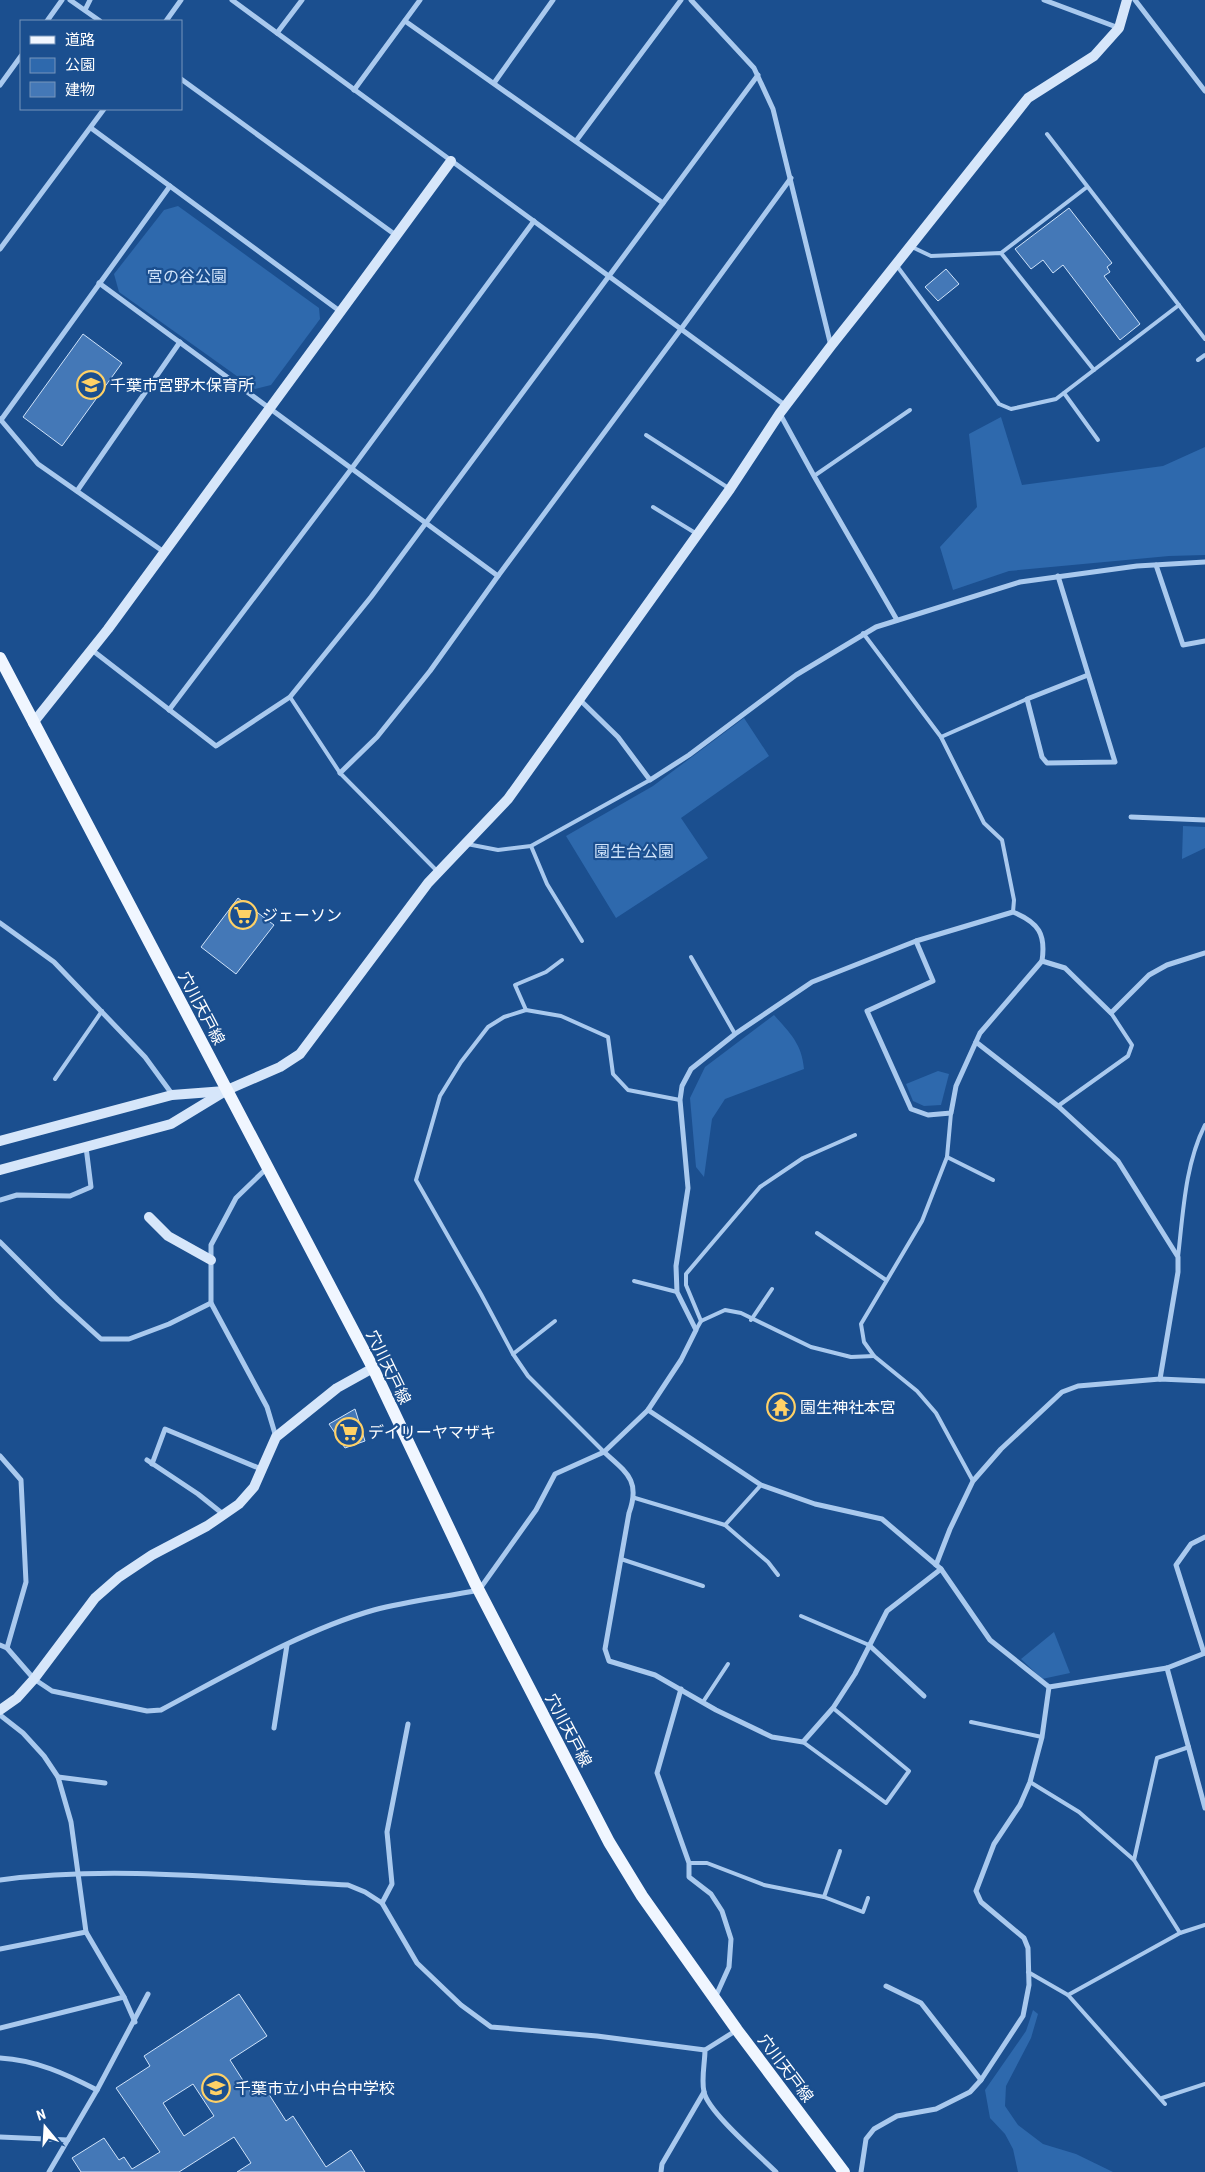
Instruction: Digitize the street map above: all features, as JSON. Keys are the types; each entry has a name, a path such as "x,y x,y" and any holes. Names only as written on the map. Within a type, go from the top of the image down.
{"main road":[{"name":"穴川天戸線","path":"0,658 372,1368 479,1590 610,1842 642,1896 715,1999 844,2172"}],"street":[{"path":"47,20 62,0"},
{"path":"70,0 99,20"},
{"path":"85,10 90,0"},
{"path":"167,20 181,0"},
{"path":"232,0 681,329 783,410 814,476 897,620"},
{"path":"277,33 302,0"},
{"path":"354,90 420,0"},
{"path":"494,84 553,0"},
{"path":"576,141 681,0"},
{"path":"691,0 754,68 758,75 772,110 791,178 831,346"},
{"path":"1044,0 1119,28"},
{"path":"0,1170 171,1124 227,1090 280,1067 300,1054 428,883 508,799 730,489 783,410 831,346 1028,98 1094,56 1119,28 1127,4 1135,0 1205,91"},
{"path":"405,21 663,203"},
{"path":"0,85 20,57"},
{"path":"91,649 216,746 290,697 371,596 424,522 758,75"},
{"path":"182,80 397,237"},
{"path":"0,249 103,110"},
{"path":"91,128 342,312"},
{"path":"33,723 164,552 451,161"},
{"path":"340,773 377,737 430,671 791,178"},
{"path":"164,552 38,464 0,419 170,186"},
{"path":"169,710 352,468 534,221"},
{"path":"99,284 498,576"},
{"path":"77,491 180,342"},
{"path":"579,699 618,737 650,780 689,755 796,675 863,633 897,620 1020,582 1156,565 1205,562"},
{"path":"1156,565 1183,645 1205,641"},
{"path":"1058,576 1115,762 1047,763 1042,757 1027,699 1088,674"},
{"path":"1131,817 1205,820"},
{"path":"0,1645 7,1648 34,1679 52,1691 147,1711 161,1710 313,1633 374,1610 479,1590 536,1510 555,1474 604,1452 648,1410 681,1360 696,1330 677,1292 676,1266 688,1188 680,1100 682,1086 691,1069 735,1034 812,982 916,941 1013,912 1023,916 1040,930 1044,945 1042,961 980,1033 956,1086 950,1113 928,1115 911,1109 867,1011 933,981 916,941"},
{"path":"0,923 54,962 145,1057 172,1095"},
{"path":"1042,961 1065,968 1111,1013 1149,975 1167,965 1205,953"},
{"path":"976,1042 1058,1106 1118,1161 1178,1257 1178,1272 1160,1379"},
{"path":"0,1141 172,1095 227,1090"},
{"path":"0,1200 17,1195 70,1196 91,1187 86,1147"},
{"path":"267,1167 236,1198 211,1245 211,1303 267,1407 276,1437"},
{"path":"149,1217 168,1236 211,1260"},
{"path":"0,1242 58,1300 101,1339 129,1339 169,1324 211,1303"},
{"path":"0,1710 17,1698 34,1679 101,1593 119,1577 152,1555 207,1526 239,1504 254,1487 276,1437 337,1388 372,1368"},
{"path":"604,1452 630,1476 634,1498 629,1513 620,1559 606,1649 609,1661 654,1675 772,1737 804,1742 834,1708 888,1611 938,1567 950,1529 973,1481 1001,1449 1062,1392 1078,1386 1160,1379 1205,1381"},
{"path":"648,1410 761,1484 815,1504 882,1520 938,1567 990,1640 1049,1687 1166,1668 1204,1653 1176,1565 1191,1544 1205,1537"},
{"path":"152,1464 165,1429 261,1469"},
{"path":"0,1456 21,1480 26,1582 7,1648"},
{"path":"147,1460 198,1494 223,1514"},
{"path":"869,1645 924,1696"},
{"path":"274,1728 287,1646"},
{"path":"1166,1668 1205,1808"},
{"path":"861,2172 866,2139 874,2129 897,2116 936,2109 970,2092 981,2080 1023,2016 1027,2002 1028,1948 1024,1938 980,1902 976,1891 994,1844 1020,1805 1030,1782 1042,1737 1049,1687"},
{"path":"681,1689 657,1774 689,1863 689,1877 711,1894 722,1910 731,1939 729,1967 715,1999"},
{"path":"0,1715 23,1733 44,1756 58,1776 71,1822 86,1932 124,1997 135,2022"},
{"path":"382,1903 392,1884 387,1832 408,1724"},
{"path":"58,1776 105,1783"},
{"path":"0,1880 77,1874 159,1874 348,1885 365,1892 382,1903 417,1963 461,2005 491,2027 597,2036 705,2050 737,2030"},
{"path":"0,1949 86,1932"},
{"path":"886,1986 921,2003 981,2080"},
{"path":"49,2172 135,2022 148,1994"},
{"path":"0,2028 124,1997"},
{"path":"705,2050 704,2092 709,2102 727,2124 776,2172"},
{"path":"0,2058 44,2065 97,2090"},
{"path":"661,2172 662,2164 704,2092"},
{"path":"0,2137 68,2140"}],"lane":[{"path":"1047,134 1205,339"},
{"path":"910,246 931,256 1001,253 1087,186"},
{"path":"1001,253 1094,370"},
{"path":"896,264 999,404 1011,409 1056,399 1179,305"},
{"path":"1198,360 1205,355"},
{"path":"1064,393 1098,440"},
{"path":"814,476 910,410"},
{"path":"646,435 730,489"},
{"path":"653,507 697,534"},
{"path":"863,633 941,737 984,823 1002,840 1014,900 1013,912"},
{"path":"290,697 340,773 439,872"},
{"path":"941,737 1027,699"},
{"path":"465,844 498,850 531,846 650,780"},
{"path":"531,846 547,884 582,941"},
{"path":"691,957 735,1034"},
{"path":"526,1010 515,985 546,972 562,960"},
{"path":"604,1452 528,1376 513,1354 416,1180 440,1096 461,1062 488,1027 504,1017 526,1010 561,1016 608,1036 613,1074 628,1090 680,1100"},
{"path":"55,1079 102,1012"},
{"path":"1058,1106 1128,1056 1132,1046 1111,1013"},
{"path":"950,1113 947,1157 922,1221 861,1324 864,1342 874,1356 917,1391 936,1413 973,1481"},
{"path":"1178,1257 1185,1196 1197,1140 1205,1125"},
{"path":"701,1322 686,1285 686,1274 760,1187 803,1158 855,1135"},
{"path":"947,1157 993,1180"},
{"path":"817,1233 886,1280"},
{"path":"634,1281 677,1292"},
{"path":"751,1320 772,1289"},
{"path":"696,1330 701,1322 725,1310 741,1313 751,1320 811,1348 850,1358 874,1356"},
{"path":"513,1354 555,1321"},
{"path":"724,1525 761,1484"},
{"path":"634,1498 724,1525 768,1562 778,1574"},
{"path":"620,1559 703,1586"},
{"path":"801,1616 869,1645"},
{"path":"703,1702 728,1664"},
{"path":"804,1742 886,1803 909,1771 834,1708"},
{"path":"971,1722 1042,1737"},
{"path":"1134,1860 1157,1758 1188,1747"},
{"path":"1030,1782 1079,1812 1134,1860 1180,1933"},
{"path":"824,1897 840,1851"},
{"path":"689,1863 707,1863 764,1885 824,1897 864,1912 868,1898"},
{"path":"1068,1995 1180,1933 1205,1925"},
{"path":"1028,1972 1068,1995 1162,2098 1164,2104"},
{"path":"1162,2098 1205,2084"}],"green space":[{"name":"宮の谷公園","path":"178,206 319,308 320,319 271,385 255,389 119,292 114,274 164,210"},
{"path":"1001,417 1022,485 1163,466 1205,447 1205,555 1169,556 1009,571 953,590 940,547 977,507 969,434"},
{"name":"園生台公園","path":"744,718 769,756 681,818 708,858 616,918 566,836 653,786"},
{"path":"1183,826 1205,827 1205,848 1182,859"},
{"path":"774,1015 790,1033 798,1046 804,1069 725,1099 712,1119 704,1177 696,1167 690,1098 705,1067"},
{"path":"938,1071 949,1074 941,1105 924,1106 913,1101 906,1084"},
{"path":"1054,1632 1070,1673 1042,1679 1021,1659"},
{"path":"1033,2010 1038,2014 1031,2038 1006,2086 1005,2106 1018,2125 1043,2144 1076,2154 1113,2172 1018,2172 1013,2149 1005,2134 990,2118 985,2090 1026,2031"}],"building":[{"path":"1069,208 1112,263 1107,267 1110,272 1104,276 1140,324 1120,340 1063,265 1053,273 1043,260 1031,269 1015,249"},
{"path":"946,269 959,284 938,301 925,287"},
{"path":"83,334 122,363 62,446 23,417"},
{"name":"ジェーソン","path":"238,898 274,925 236,974 201,947"},
{"name":"デイリーヤマザキ","path":"355,1409 365,1441 345,1448 329,1424"},
{"path":"239,1994 267,2036 230,2060 251,2093 263,2085 286,2121 293,2116 326,2167 351,2150 365,2172 237,2172 251,2163 234,2137 179,2172 81,2172 72,2158 104,2138 119,2160 124,2157 132,2169 160,2152 116,2088 150,2066 144,2056","holes":["193,2084 214,2116 184,2136 163,2103"]}],"place":[{"name":"千葉市宮野木保育所","path":"91,385"},
{"name":"ジェーソン","path":"243,915"},
{"name":"園生神社本宮","path":"781,1407"},
{"name":"デイリーヤマザキ","path":"349,1432"},
{"name":"千葉市立小中台中学校","path":"216,2088"}]}
